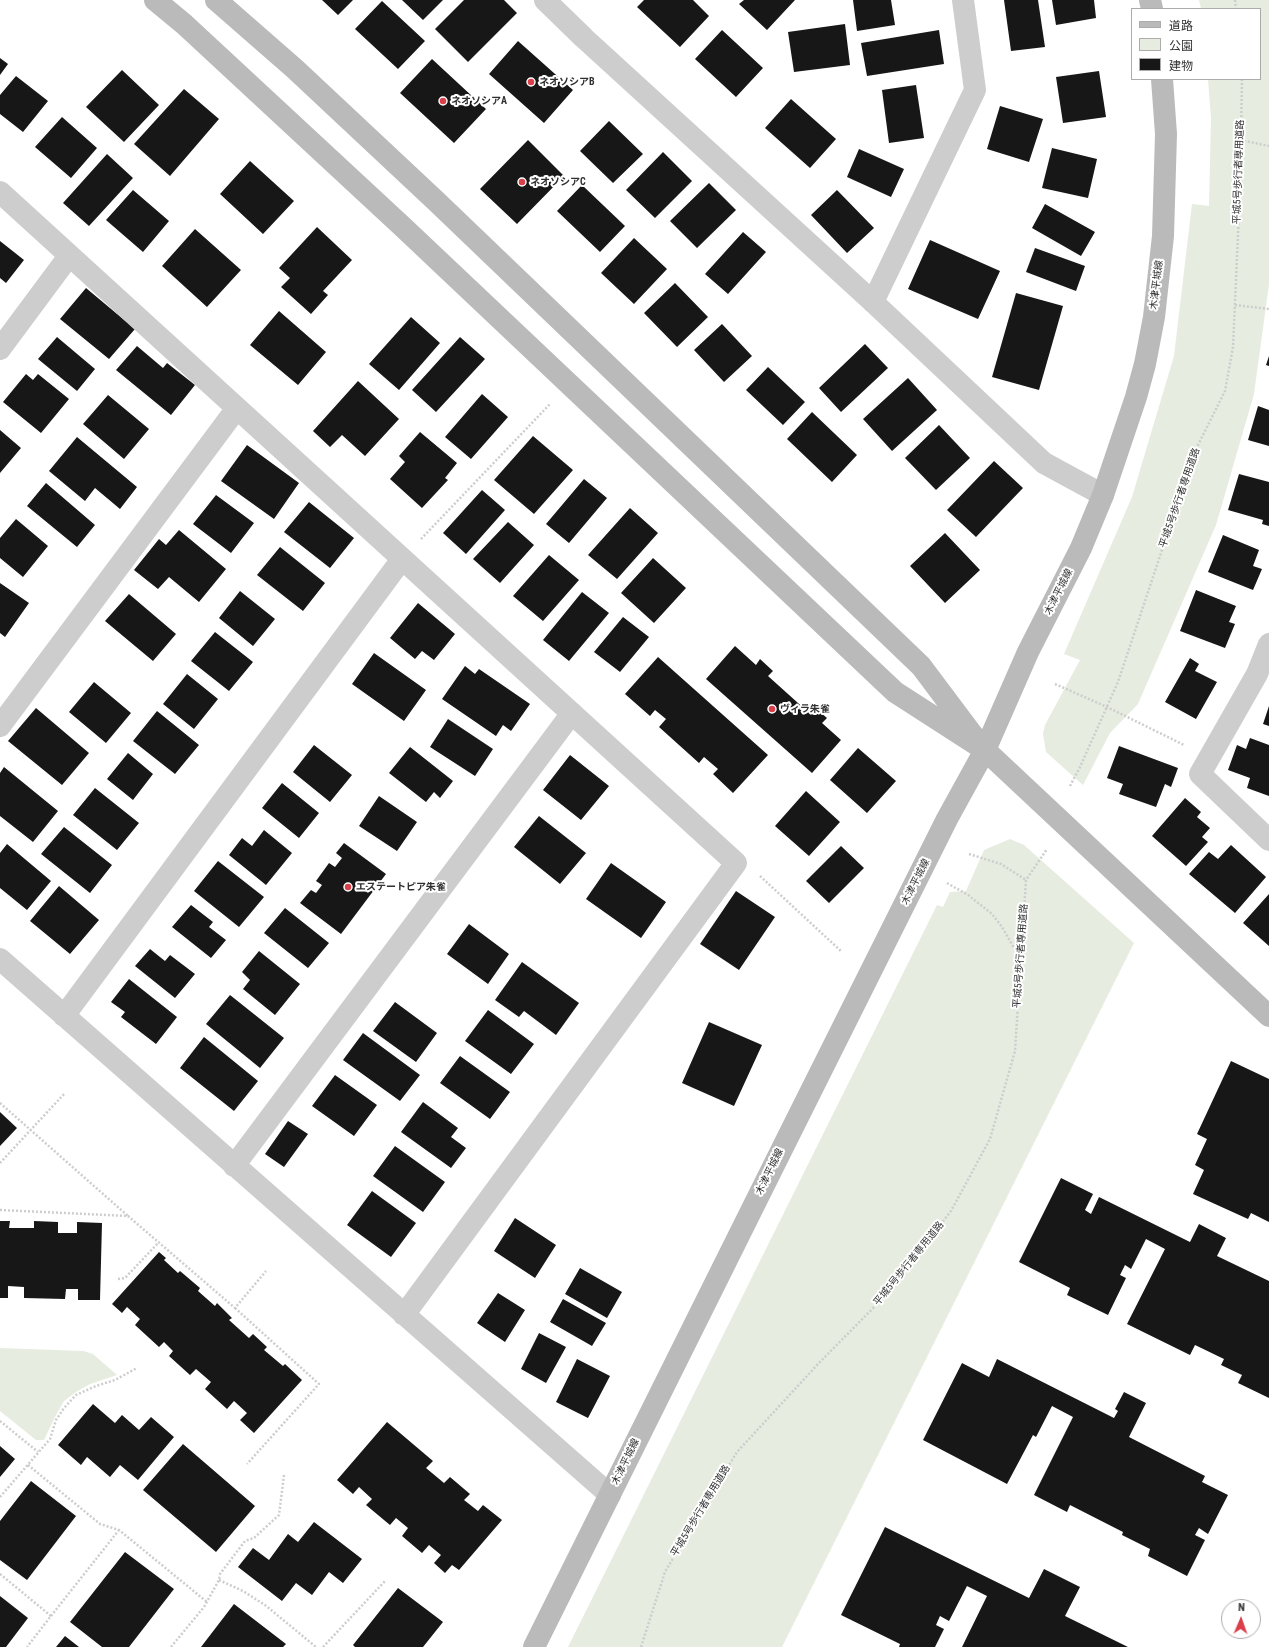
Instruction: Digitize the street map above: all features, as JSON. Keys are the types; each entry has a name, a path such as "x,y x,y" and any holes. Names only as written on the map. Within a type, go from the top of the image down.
{"street":[{"path":"156,0 184,24 404,228 895,692 985,750"},
{"path":"216,0 295,69 420,186 921,666 985,750 1269,1016"},
{"path":"545,0 584,38 873,302 1044,464 1103,495"},
{"path":"873,302 975,90 963,0"},
{"name":"木津平城線","path":"534,1647 944,826 985,750 1028,652 1080,548 1103,495 1136,397 1145,364 1154,317 1163,236 1166,134 1162,80"},
{"path":"0,192 736,863 404,1315"},
{"path":"0,349 69,256"},
{"path":"0,726 237,408"},
{"path":"64,1016 402,559"},
{"path":"1269,644 1257,674 1200,774 1269,840"},
{"path":"234,1166 572,712"},
{"path":"0,959 610,1495"}],"path":[{"name":"平城5号歩行者専用道路","path":"1070,786 1118,682 1195,451 1225,391 1233,347 1242,80"},
{"path":"1240,140 1269,146"},
{"path":"1235,305 1269,309"},
{"path":"402,559 552,402"},
{"path":"1055,684 1107,707 1210,758"},
{"path":"969,854 1001,864 1026,880 1047,849"},
{"path":"736,863 753,869 842,952"},
{"name":"平城5号歩行者専用道路","path":"641,1647 665,1572 737,1452 818,1364 885,1296 951,1211 990,1139 1015,1051 1026,880"},
{"path":"947,883 968,895 992,914 1002,927 1021,961"},
{"path":"0,1163 65,1093"},
{"path":"0,1102 128,1216 235,1308 319,1384 247,1464"},
{"path":"0,1210 128,1216"},
{"path":"118,1279 125,1278 159,1242"},
{"path":"235,1308 266,1271"},
{"path":"0,1497 50,1439 56,1420 64,1408 76,1395 96,1386 115,1380 137,1368"},
{"path":"0,1421 38,1452"},
{"path":"28,1465 100,1524 118,1530 207,1602"},
{"path":"171,1647 204,1607 219,1580 220,1574 246,1541 254,1538 279,1515 284,1475"},
{"path":"27,1647 118,1530"},
{"path":"0,1574 51,1616"},
{"path":"219,1580 243,1591 265,1605 316,1647"},
{"path":"323,1647 386,1580"}],"green space":[{"path":"1199,0 1269,0 1269,284 1254,394 1216,525 1138,704 1110,733 1083,785 1046,752 1043,734 1045,725 1080,660 1064,654 1132,497 1174,356 1192,204 1209,206 1211,118 1208,80 1261,80 1261,8 1201,8"},
{"path":"1010,839 1024,845 1134,943 782,1647 568,1647 937,905 943,907 950,892 966,891 984,850"},
{"path":"0,1348 83,1351 93,1354 117,1375 90,1384 64,1401 44,1440 36,1440 0,1411"}],"building":[{"path":"322,0 353,0 338,15"},
{"path":"402,0 443,0 423,20"},
{"path":"464,0 504,0 517,13 468,62 435,29"},
{"path":"644,0 693,0 709,16 680,47 637,7"},
{"path":"744,0 795,0 767,30 739,4"},
{"path":"853,0 891,0 895,25 857,31"},
{"path":"1004,0 1038,0 1045,47 1011,51"},
{"path":"1052,0 1094,0 1096,18 1056,25"},
{"path":"382,1 425,41 398,69 355,29"},
{"path":"845,24 850,65 794,72 788,32"},
{"path":"722,30 763,68 736,97 695,59"},
{"path":"939,30 944,64 867,76 861,43"},
{"name":"ネオソシアB","path":"518,41 573,90 544,123 489,74"},
{"path":"0,58 8,64 0,75"},
{"name":"ネオソシアA","path":"432,59 486,109 454,143 400,93"},
{"path":"122,70 159,105 124,142 86,107"},
{"path":"1099,71 1106,117 1063,123 1056,77"},
{"path":"16,76 48,101 23,132 0,114 0,95"},
{"path":"916,85 924,138 889,143 882,90"},
{"path":"184,89 219,119 170,176 134,144"},
{"path":"791,99 836,139 810,168 765,128"},
{"path":"1000,106 1043,119 1029,162 987,149"},
{"path":"62,117 97,148 71,178 35,147"},
{"path":"609,121 643,154 613,183 580,151"},
{"name":"ネオソシアC","path":"528,140 564,176 517,224 480,189"},
{"path":"1052,148 1097,159 1088,198 1042,188"},
{"path":"859,149 904,169 891,197 847,177"},
{"path":"663,152 692,181 655,218 626,190"},
{"path":"107,154 133,178 89,226 63,203"},
{"path":"250,161 294,201 263,234 220,194"},
{"path":"709,183 736,210 697,248 670,221"},
{"path":"582,185 625,226 600,252 557,211"},
{"path":"133,190 169,221 143,252 106,220"},
{"path":"837,190 874,228 847,253 811,215"},
{"path":"1045,204 1095,232 1081,256 1032,228"},
{"path":"317,227 352,260 323,291 328,295 311,314 281,287 290,278 279,268"},
{"path":"195,229 241,270 207,307 162,266"},
{"path":"743,232 766,252 728,294 705,274"},
{"path":"634,238 667,269 634,304 601,273"},
{"path":"930,240 1000,271 978,319 908,289"},
{"path":"0,241 24,260 6,283 0,278"},
{"path":"1035,248 1085,266 1076,291 1026,272"},
{"path":"675,283 708,317 677,347 644,313"},
{"path":"86,288 135,329 109,359 60,319"},
{"path":"1016,293 1063,306 1039,390 992,377"},
{"path":"279,311 326,352 298,385 250,345"},
{"path":"411,317 440,343 399,390 369,364"},
{"path":"722,324 752,356 724,382 694,350"},
{"path":"57,337 95,369 77,391 38,359"},
{"path":"460,337 485,359 436,412 412,390"},
{"path":"865,344 888,368 841,412 819,388"},
{"path":"137,346 163,368 167,363 195,385 171,415 116,370"},
{"path":"1269,356 1269,366 1266,365"},
{"path":"768,367 805,402 783,425 746,390"},
{"path":"26,374 33,380 38,374 69,399 41,433 3,402"},
{"path":"908,378 937,410 892,451 863,419"},
{"path":"358,381 399,419 365,456 342,435 330,447 313,431"},
{"path":"482,394 508,417 471,459 445,437"},
{"path":"108,395 149,429 124,459 83,424"},
{"path":"1258,406 1269,410 1269,446 1248,440"},
{"path":"812,412 857,455 832,482 787,439"},
{"path":"939,425 970,458 936,490 905,458"},
{"path":"0,430 21,448 0,473"},
{"path":"420,432 457,463 445,478 448,480 422,508 390,479 405,462 399,456"},
{"path":"533,436 573,470 534,514 494,480"},
{"path":"77,437 137,487 120,509 95,488 85,501 49,471"},
{"path":"247,445 299,483 274,519 221,481"},
{"path":"994,461 1023,488 976,537 947,510"},
{"path":"1239,474 1269,482 1269,526 1262,524 1263,520 1228,510"},
{"path":"584,479 607,498 569,543 546,524"},
{"path":"46,483 95,525 77,547 27,506"},
{"path":"482,490 505,510 466,554 443,533"},
{"path":"216,495 254,523 231,553 193,524"},
{"path":"309,502 354,538 330,568 284,532"},
{"path":"630,508 658,533 617,579 588,555"},
{"path":"16,519 48,546 23,577 0,558 0,538"},
{"path":"508,522 534,545 500,583 473,559"},
{"path":"179,530 226,569 199,602 169,577 158,589 134,570 159,539 166,545"},
{"path":"945,533 980,570 945,603 910,566"},
{"path":"1223,535 1259,550 1253,566 1262,569 1253,590 1208,572"},
{"path":"280,547 325,583 303,611 257,575"},
{"path":"549,555 579,580 543,621 513,596"},
{"path":"653,558 686,588 654,623 621,593"},
{"path":"0,583 29,603 5,637 0,633"},
{"path":"1196,590 1236,606 1229,622 1235,624 1225,648 1180,631"},
{"path":"240,591 275,619 253,646 219,618"},
{"path":"582,592 609,613 569,661 543,640"},
{"path":"129,594 176,634 153,661 105,621"},
{"path":"418,603 455,634 434,660 422,651 415,659 390,638"},
{"path":"623,617 649,637 620,672 594,652"},
{"path":"215,632 253,662 229,691 191,661"},
{"name":"ヴィラ朱雀","path":"735,646 756,665 760,659 773,671 768,676 808,712 813,706 827,718 822,723 841,740 812,773 706,679"},
{"path":"374,653 426,690 404,721 352,684"},
{"path":"658,657 768,755 733,793 713,774 718,769 704,757 699,763 659,727 666,719 655,710 650,716 625,694"},
{"path":"1190,658 1199,664 1195,671 1217,682 1196,719 1165,702"},
{"path":"465,666 475,674 479,669 530,704 511,731 503,725 496,736 442,699"},
{"path":"187,674 218,699 194,729 163,704"},
{"path":"94,682 131,713 106,743 69,712"},
{"path":"1269,706 1269,726 1263,724"},
{"path":"36,708 89,753 62,785 8,741"},
{"path":"157,711 199,745 175,774 133,741"},
{"path":"448,719 493,749 475,776 430,747"},
{"path":"1250,738 1269,745 1269,796 1247,788 1250,778 1228,770 1237,745 1246,749"},
{"path":"314,745 352,775 330,802 293,772"},
{"path":"1119,746 1178,768 1171,787 1165,784 1156,807 1119,794 1123,784 1107,778"},
{"path":"410,747 453,781 440,798 434,792 426,802 389,773"},
{"path":"858,748 896,781 867,813 830,780"},
{"path":"128,753 153,774 133,800 107,779"},
{"path":"570,755 609,786 581,820 543,790"},
{"path":"4,767 58,811 33,842 0,816 0,773"},
{"path":"282,783 319,813 299,838 262,808"},
{"path":"95,788 139,823 117,850 73,815"},
{"path":"806,791 840,822 809,856 775,826"},
{"path":"379,796 417,822 397,851 359,826"},
{"path":"1185,798 1201,812 1197,817 1210,828 1202,837 1208,842 1186,866 1152,836"},
{"path":"539,816 586,853 560,884 514,847"},
{"path":"64,827 112,865 90,893 41,854"},
{"path":"264,830 292,853 266,885 229,855 242,838 252,846"},
{"name":"エステートピア朱雀","path":"344,843 386,874 341,934 300,903 311,890 316,893 322,885 316,881 329,863 335,867 342,858 336,853"},
{"path":"7,844 51,881 27,910 0,888 0,853"},
{"path":"1231,845 1266,877 1235,913 1189,874 1209,852 1218,859"},
{"path":"841,846 864,868 829,903 806,881"},
{"path":"218,861 264,897 239,927 194,891"},
{"path":"611,863 666,902 641,938 586,899"},
{"path":"59,886 99,920 70,954 30,921"},
{"path":"736,891 775,917 739,970 700,944"},
{"path":"1269,894 1269,946 1243,923"},
{"path":"191,905 213,922 209,927 226,940 211,958 172,927"},
{"path":"285,908 329,943 308,968 264,933"},
{"path":"469,924 509,954 488,984 447,954"},
{"path":"150,949 165,961 170,955 195,974 175,998 135,966"},
{"path":"259,951 300,984 275,1015 243,989 250,980 242,972"},
{"path":"522,962 579,1003 556,1035 524,1011 519,1017 495,1000"},
{"path":"129,979 177,1017 156,1044 121,1017 125,1012 111,1002"},
{"path":"230,995 284,1038 260,1068 206,1024"},
{"path":"395,1002 437,1033 416,1062 373,1031"},
{"path":"488,1010 534,1044 511,1074 465,1041"},
{"path":"709,1022 762,1045 734,1106 682,1083"},
{"path":"363,1033 420,1075 400,1101 343,1060"},
{"path":"204,1037 258,1081 234,1111 180,1068"},
{"path":"460,1056 510,1092 490,1119 440,1083"},
{"path":"1231,1061 1269,1079 1269,1222 1251,1213 1248,1219 1193,1194 1204,1170 1195,1165 1207,1139 1197,1134"},
{"path":"335,1075 377,1105 354,1136 312,1106"},
{"path":"423,1102 458,1128 451,1137 466,1148 451,1168 401,1132"},
{"path":"0,1112 17,1128 0,1146"},
{"path":"288,1121 308,1134 284,1167 265,1154"},
{"path":"395,1146 445,1182 423,1212 373,1176"},
{"path":"1061,1178 1093,1194 1085,1210 1091,1214 1099,1197 1190,1242 1199,1224 1226,1238 1217,1256 1269,1281 1269,1398 1238,1383 1242,1375 1221,1365 1224,1359 1195,1345 1190,1355 1127,1324 1165,1249 1146,1239 1131,1269 1125,1265 1120,1275 1126,1278 1108,1315 1067,1295 1070,1288 1019,1262"},
{"path":"372,1191 416,1223 391,1257 347,1225"},
{"path":"515,1218 556,1245 535,1278 494,1251"},
{"path":"0,1221 10,1221 9,1228 34,1228 34,1221 58,1222 58,1233 77,1233 77,1222 102,1223 100,1300 78,1300 78,1289 66,1289 65,1299 24,1298 24,1287 8,1286 8,1298 0,1298"},
{"path":"159,1252 166,1258 164,1260 178,1273 180,1271 200,1288 198,1291 215,1306 217,1303 232,1318 229,1320 249,1338 253,1334 267,1347 264,1350 283,1366 285,1364 302,1380 254,1433 240,1420 247,1413 234,1401 227,1409 205,1389 211,1382 196,1369 190,1375 169,1356 173,1351 164,1342 159,1347 135,1325 140,1319 127,1307 122,1313 112,1304"},
{"path":"580,1268 622,1292 607,1318 565,1294"},
{"path":"498,1293 525,1310 505,1342 477,1323"},
{"path":"563,1299 606,1323 592,1346 550,1322"},
{"path":"539,1333 566,1347 546,1383 521,1369"},
{"path":"577,1359 610,1376 588,1418 556,1402"},
{"path":"997,1359 1114,1418 1118,1411 1115,1409 1124,1392 1146,1403 1129,1437 1205,1476 1202,1482 1228,1495 1208,1534 1199,1528 1195,1535 1205,1540 1187,1576 1148,1556 1150,1549 1122,1535 1123,1532 1070,1505 1067,1512 1034,1495 1073,1417 1052,1406 1036,1437 1033,1435 1007,1484 923,1440 962,1363 989,1377"},
{"path":"93,1404 115,1423 122,1415 139,1430 151,1417 174,1437 138,1480 120,1465 110,1477 87,1457 81,1465 58,1445"},
{"path":"387,1422 433,1461 426,1468 444,1483 450,1477 470,1494 464,1500 478,1511 483,1505 502,1520 459,1570 452,1565 445,1573 434,1563 441,1555 429,1545 422,1553 402,1536 408,1528 396,1518 390,1525 366,1505 372,1499 359,1487 353,1494 337,1480"},
{"path":"183,1444 255,1506 216,1552 143,1490"},
{"path":"0,1446 15,1459 0,1477"},
{"path":"31,1481 76,1516 27,1580 0,1560 0,1521"},
{"path":"314,1522 362,1559 343,1583 329,1572 312,1595 296,1583 282,1601 238,1567 253,1548 269,1560 288,1534 298,1542"},
{"path":"885,1527 1029,1598 1044,1569 1080,1587 1065,1616 1128,1647 962,1647 987,1596 967,1586 949,1621 940,1616 936,1625 944,1629 935,1647 899,1647 900,1644 841,1615"},
{"path":"125,1552 174,1589 129,1647 102,1647 70,1622"},
{"path":"398,1588 443,1622 423,1647 355,1647 353,1645"},
{"path":"0,1596 28,1618 6,1647 0,1647"},
{"path":"234,1604 286,1644 283,1647 201,1647"},
{"path":"65,1636 79,1647 56,1647"}],"place":[{"name":"ネオソシアB","path":"531,82"},
{"name":"ネオソシアA","path":"443,101"},
{"name":"ネオソシアC","path":"522,182"},
{"name":"ヴィラ朱雀","path":"772,709"},
{"name":"エステートピア朱雀","path":"348,887"}]}
